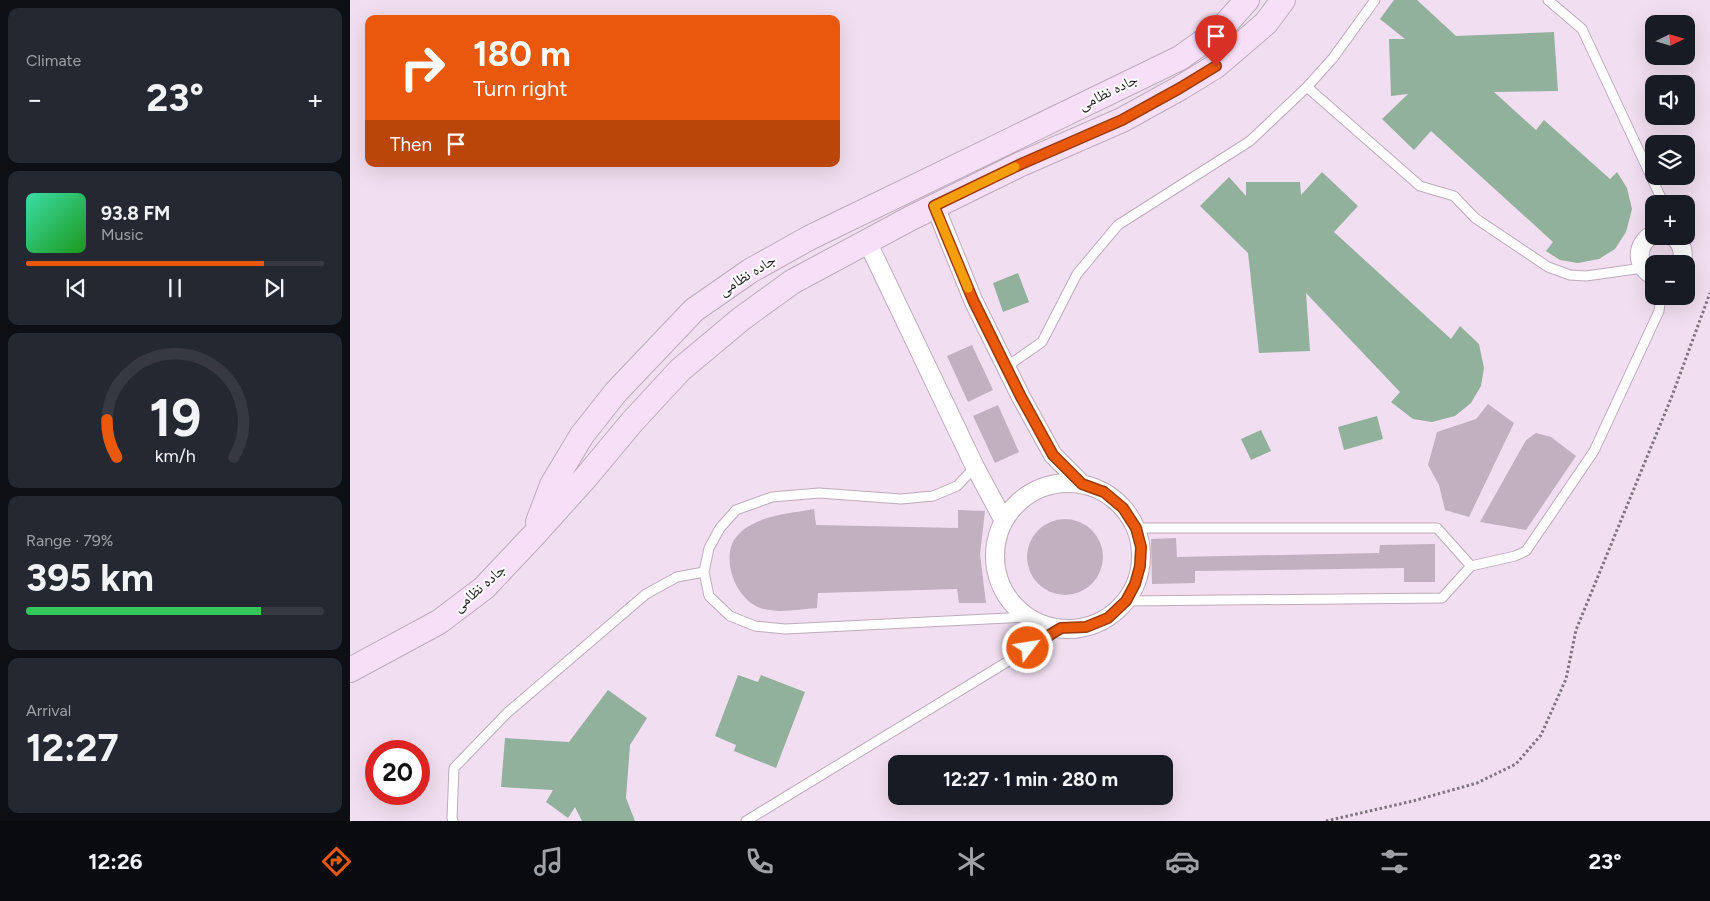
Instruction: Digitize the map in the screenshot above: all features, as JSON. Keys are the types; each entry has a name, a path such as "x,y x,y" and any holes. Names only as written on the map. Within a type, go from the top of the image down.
{"main road":[{"name":"جاده نظامی","path":"350,670 439,622 484,588 533,536 552,485 582,435 616,392 694,310 750,270 809,238 1180,58 1222,28 1247,0"},
{"path":"533,536 680,370 741,319 792,282 934,206 1021,164 1122,120 1180,88 1216,66 1266,22 1283,0"}],"street":[{"path":"934,206 973,300 1006,367 1053,455 1082,484"},
{"path":"1645,240 1640,248 1639,255 1645,266"},
{"path":"867,241 975,467 1004,520"},
{"path":"1059,483 1082,484 1104,492 1123,508 1136,528 1141,547 1140,566 1135,584 1126,601 1108,618 1086,627 1061,628 1044,625 1028,617 1012,602 1001,583 996,562 997,541 1004,520 1018,502 1037,489 1059,483"}],"lane":[{"path":"1006,367 1042,342 1077,274 1118,225 1250,141 1307,87 1333,58 1375,0"},
{"path":"1548,0 1582,29 1660,195"},
{"path":"1307,87 1420,186 1454,196 1475,218 1548,267 1570,276 1645,272"},
{"path":"1126,601 1442,598 1471,566 1515,556 1526,551 1594,451 1660,311 1660,305"},
{"path":"975,467 956,486 933,496 901,499 820,493 772,497 736,510 720,528 709,548 704,572 709,596 730,616 755,626 785,629 841,628 1028,617"},
{"path":"1136,528 1436,528 1471,566"},
{"path":"453,821 454,768 507,713 646,594 677,578 704,572"},
{"path":"746,821 1061,628"}],"path":[{"path":"1326,821 1413,801 1477,783 1516,764 1541,735 1566,680 1576,630 1672,396 1710,294"}],"shaded area":[{"path":"972,345 993,390 968,402 947,356"},
{"path":"1488,404 1514,423 1469,517 1445,510 1439,485 1428,465 1437,432 1476,419"},
{"path":"998,405 1019,452 995,463 973,416"},
{"path":"1536,433 1551,437 1576,456 1526,530 1480,522 1526,440"},
{"path":"814,509 816,525 958,528 958,510 985,511 980,554 986,603 959,603 957,589 818,593 817,608 788,611 767,610 752,604 740,591 732,574 730,556 734,540 745,529 758,521 782,514"},
{"path":"1065,519 1079,522 1092,530 1100,543 1103,557 1100,571 1092,584 1079,592 1065,595 1051,592 1038,584 1030,571 1027,557 1030,543 1038,530 1051,522"},
{"path":"1176,538 1177,557 1379,553 1380,545 1435,544 1435,582 1404,582 1404,568 1195,571 1195,583 1152,584 1151,539"}],"building":[{"path":"1394,0 1417,0 1456,36 1554,32 1558,91 1494,92 1536,130 1544,120 1610,179 1617,172 1627,188 1632,209 1626,232 1615,249 1599,259 1578,263 1560,260 1546,251 1553,242 1431,131 1414,150 1382,119 1408,94 1391,96 1389,39 1405,39 1380,19"},
{"path":"1322,172 1358,206 1334,232 1451,339 1460,326 1479,344 1484,368 1481,386 1471,403 1455,416 1432,422 1413,419 1391,402 1400,392 1306,293 1310,351 1259,353 1248,253 1200,206 1229,177 1246,196 1246,182 1300,182 1301,195"},
{"path":"1018,273 1029,302 1003,312 993,283"},
{"path":"1377,416 1383,439 1344,450 1338,427"},
{"path":"1261,430 1271,451 1251,460 1241,439"},
{"path":"738,675 758,682 761,675 805,692 776,768 734,751 736,745 715,736"},
{"path":"608,690 647,718 630,745 626,798 635,821 582,821 575,807 568,818 546,802 553,790 501,787 505,738 569,742"}],"slow traffic":[{"path":"968,288 934,206 1015,167"}],"route":[{"path":"1028,648 1061,628 1086,627 1108,618 1126,601 1135,584 1140,566 1141,547 1136,528 1123,508 1104,492 1082,484 1053,455 1021,397 973,300 934,206 1021,164 1122,120 1216,66"}]}
